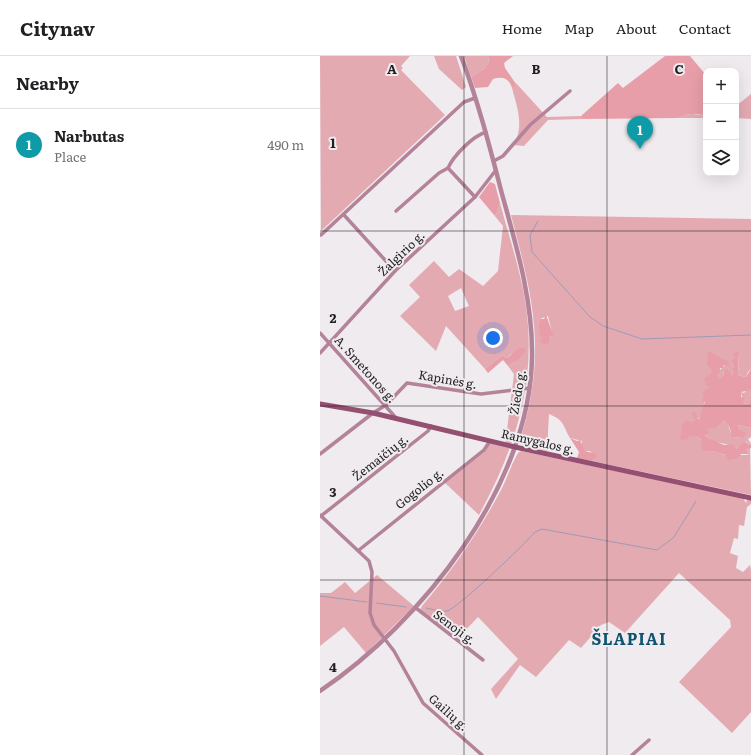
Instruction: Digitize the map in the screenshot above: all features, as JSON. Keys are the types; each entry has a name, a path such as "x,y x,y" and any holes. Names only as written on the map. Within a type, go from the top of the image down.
{"main road":[{"name":"Ramygalos g.","path":"320,404 397,418 490,441 751,498"}],"street":[{"name":"Žiedo g.","path":"320,691 360,661 385,639 416,608 437,583 474,530 507,469 515,446 530,388 532,329 528,296 486,132 460,56"},
{"path":"494,161 507,153 530,125 570,91"},
{"path":"320,234 321,235 344,215 464,102 475,98"},
{"path":"396,211 439,173 448,168 460,152 480,134 486,132"},
{"path":"448,168 476,197"},
{"name":"Žalgirio g.","path":"320,353 328,342 395,271 476,197 496,170"},
{"path":"344,215 395,271"},
{"name":"A. Smetonos g.","path":"320,333 397,418"},
{"name":"Kapinės g.","path":"320,454 386,405 407,383 481,394 530,388"},
{"name":"Žemaičių g.","path":"320,516 428,431 431,426"},
{"name":"Gogolio g.","path":"359,550 484,450 490,441"},
{"name":"Gailių g.","path":"320,516 367,558 372,568 372,620 394,651 423,702 482,755"},
{"name":"Senoji g.","path":"416,608 484,660"},
{"path":"632,755 649,740"}],"shaded area":[{"path":"320,56 410,56 401,66 403,68 401,70 445,115 321,231"},
{"path":"434,56 456,56 466,87 462,90 439,69"},
{"path":"464,56 488,56 489,62 485,68 471,77"},
{"path":"488,56 513,56 504,63 505,68 516,84 514,87 512,88 507,80 499,78 493,79 488,87 475,88 471,77 485,68 489,62"},
{"path":"665,56 690,56 703,71 703,115 691,114 678,118 582,119 581,116 618,83 623,88"},
{"path":"515,82 547,117 581,116 582,119 548,120 524,146 513,145 519,131 518,110 512,88 516,84"},
{"path":"751,94 751,119 739,118 739,104"},
{"path":"692,114 703,116 703,118 678,118 682,115"},
{"path":"490,182 495,184 500,203 497,213 494,215 479,197"},
{"path":"500,203 524,294 528,324 529,353 526,382 514,436 504,462 479,515 443,481 483,449 488,443 505,446 514,374 508,366 517,361 511,354 507,358 502,355 485,369 446,326 436,351 400,316 420,297 409,285 434,261 449,277 459,269 483,286 498,271 503,226 494,215 497,213","holes":["461,288 469,306 455,311 448,296"]},
{"path":"511,215 751,219 751,369 746,377 738,375 739,352 735,358 732,376 728,370 723,371 724,375 721,380 715,374 729,362 712,370 711,387 706,391 700,418 694,418 695,420 687,426 682,434 698,437 711,451 726,455 747,455 749,454 747,448 750,447 751,495 592,461 596,458 590,451 585,451 582,448 582,441 570,438 561,421 549,414 547,451 521,444 520,441 533,380 535,353 531,301","holes":["548,316 553,336 543,338 538,325 540,319"]},
{"path":"546,315 553,336 549,337 549,343 544,345 539,341 543,338 538,335 540,333 538,325 540,319 544,319"},
{"path":"519,348 523,348 526,351 517,361 508,366 503,360 488,373 485,369 502,355 507,358"},
{"path":"708,351 729,362 729,367 724,365 723,368 720,368 720,373 716,374 720,379 724,375 723,370 726,369 731,372 732,376 733,370 731,368 734,367 732,360 735,358 733,355 736,352 739,352 738,375 746,377 751,369 751,390 741,392 741,397 744,398 743,403 748,404 751,399 751,428 738,425 740,430 745,432 745,435 743,438 731,437 730,428 724,421 715,428 707,428 709,433 705,436 709,440 711,439 724,445 733,444 736,449 745,441 749,445 751,444 751,448 747,449 749,454 741,454 738,458 728,460 726,455 711,451 702,451 701,440 698,437 689,436 688,439 680,440 682,425 687,420 690,422 695,420 691,413 695,412 698,419 700,418 705,402 701,401 704,398 702,392 711,387 706,386 704,378 710,375 712,370 707,365"},
{"path":"747,390 751,390 751,399 748,404 743,403 741,392 744,393"},
{"path":"724,421 728,424 732,437 743,438 738,425 751,428 751,437 748,439 751,444 749,445 746,441 736,449 730,445 707,440 705,436 708,434 707,428"},
{"path":"570,438 577,441 580,440 585,451 596,454 596,458 592,461 577,458 579,452"},
{"path":"521,451 743,498 746,503 747,500 751,500 751,504 747,507 744,526 739,525 738,539 734,538 730,553 738,556 736,568 743,572 750,565 751,571 751,712 732,733 679,682 731,627 730,620 679,573 625,633 609,622 601,625 581,648 569,640 536,677 520,665 496,699 491,689 518,659 478,617 458,638 420,610 474,537 500,492 513,462 518,453"},
{"path":"377,575 414,606 366,653 344,627 320,646 320,593 331,593 345,582 355,593"}],"waterway":[{"path":"538,221 530,235 532,252 590,317 603,326 642,339 751,335"},
{"path":"426,608 447,611 453,607 491,575 535,532 542,529 657,550 674,537 696,501"},
{"path":"320,596 367,602"},
{"path":"376,603 406,607"}],"place":[{"name":"Narbutas","path":"640,149"}],"district":[{"name":"ŠLAPIAI","path":"629,638"}]}
